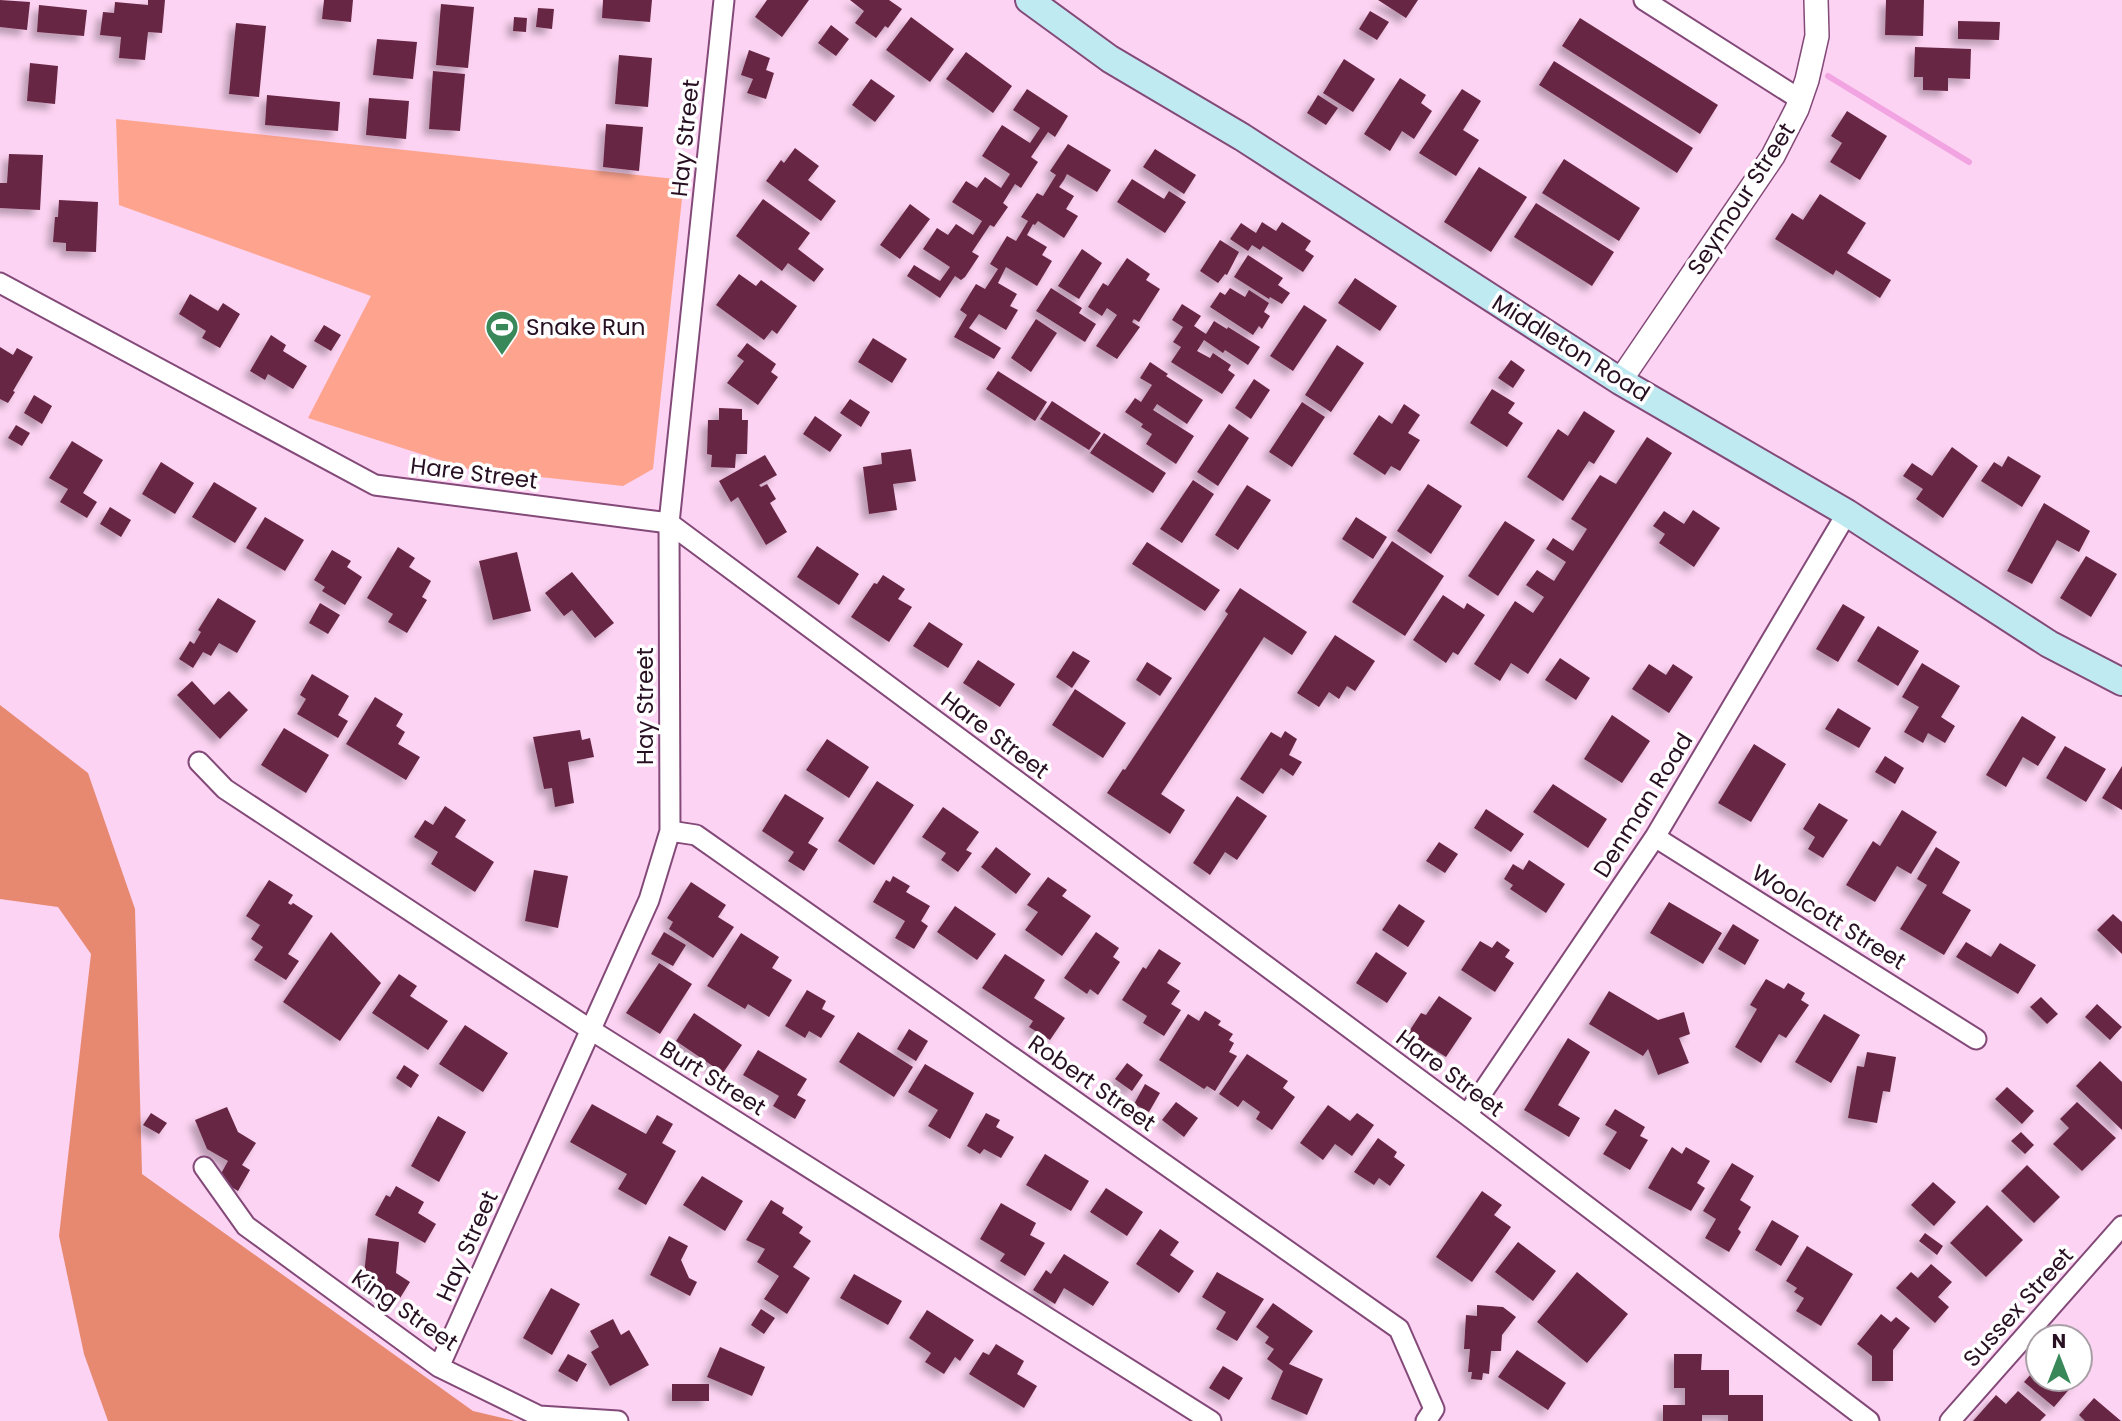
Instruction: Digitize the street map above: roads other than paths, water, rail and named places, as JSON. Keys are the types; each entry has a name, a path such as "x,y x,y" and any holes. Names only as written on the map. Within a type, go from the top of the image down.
{"main road":[{"name":"Middleton Road","path":"1029,0 1110,59 1242,137 1620,381 1847,513 2049,645 2122,682"}],"street":[{"name":"Hay Street","path":"439,1367 649,900 670,831 669,523 724,0"},
{"path":"1644,0 1801,100"},
{"name":"Seymour Street","path":"1620,381 1773,156 1801,100 1807,80 1817,36 1816,0"},
{"name":"Hare Street","path":"0,283 375,485 669,523 1467,1115 1869,1421"},
{"name":"Denman Road","path":"1467,1115 1655,837 1847,513"},
{"name":"Burt Street","path":"199,762 225,789 591,1030 1211,1421"},
{"name":"Robert Street","path":"670,831 696,835 1399,1329 1434,1409 1426,1421"},
{"name":"Woolcott Street","path":"1655,837 1976,1039"},
{"name":"King Street","path":"204,1167 246,1226 439,1367 538,1416 618,1421"},
{"name":"Sussex Street","path":"1950,1421 2122,1226"}],"waterway":[{"path":"1828,76 1969,162"}],"place":[{"name":"Snake Run","path":"502,357"}]}
